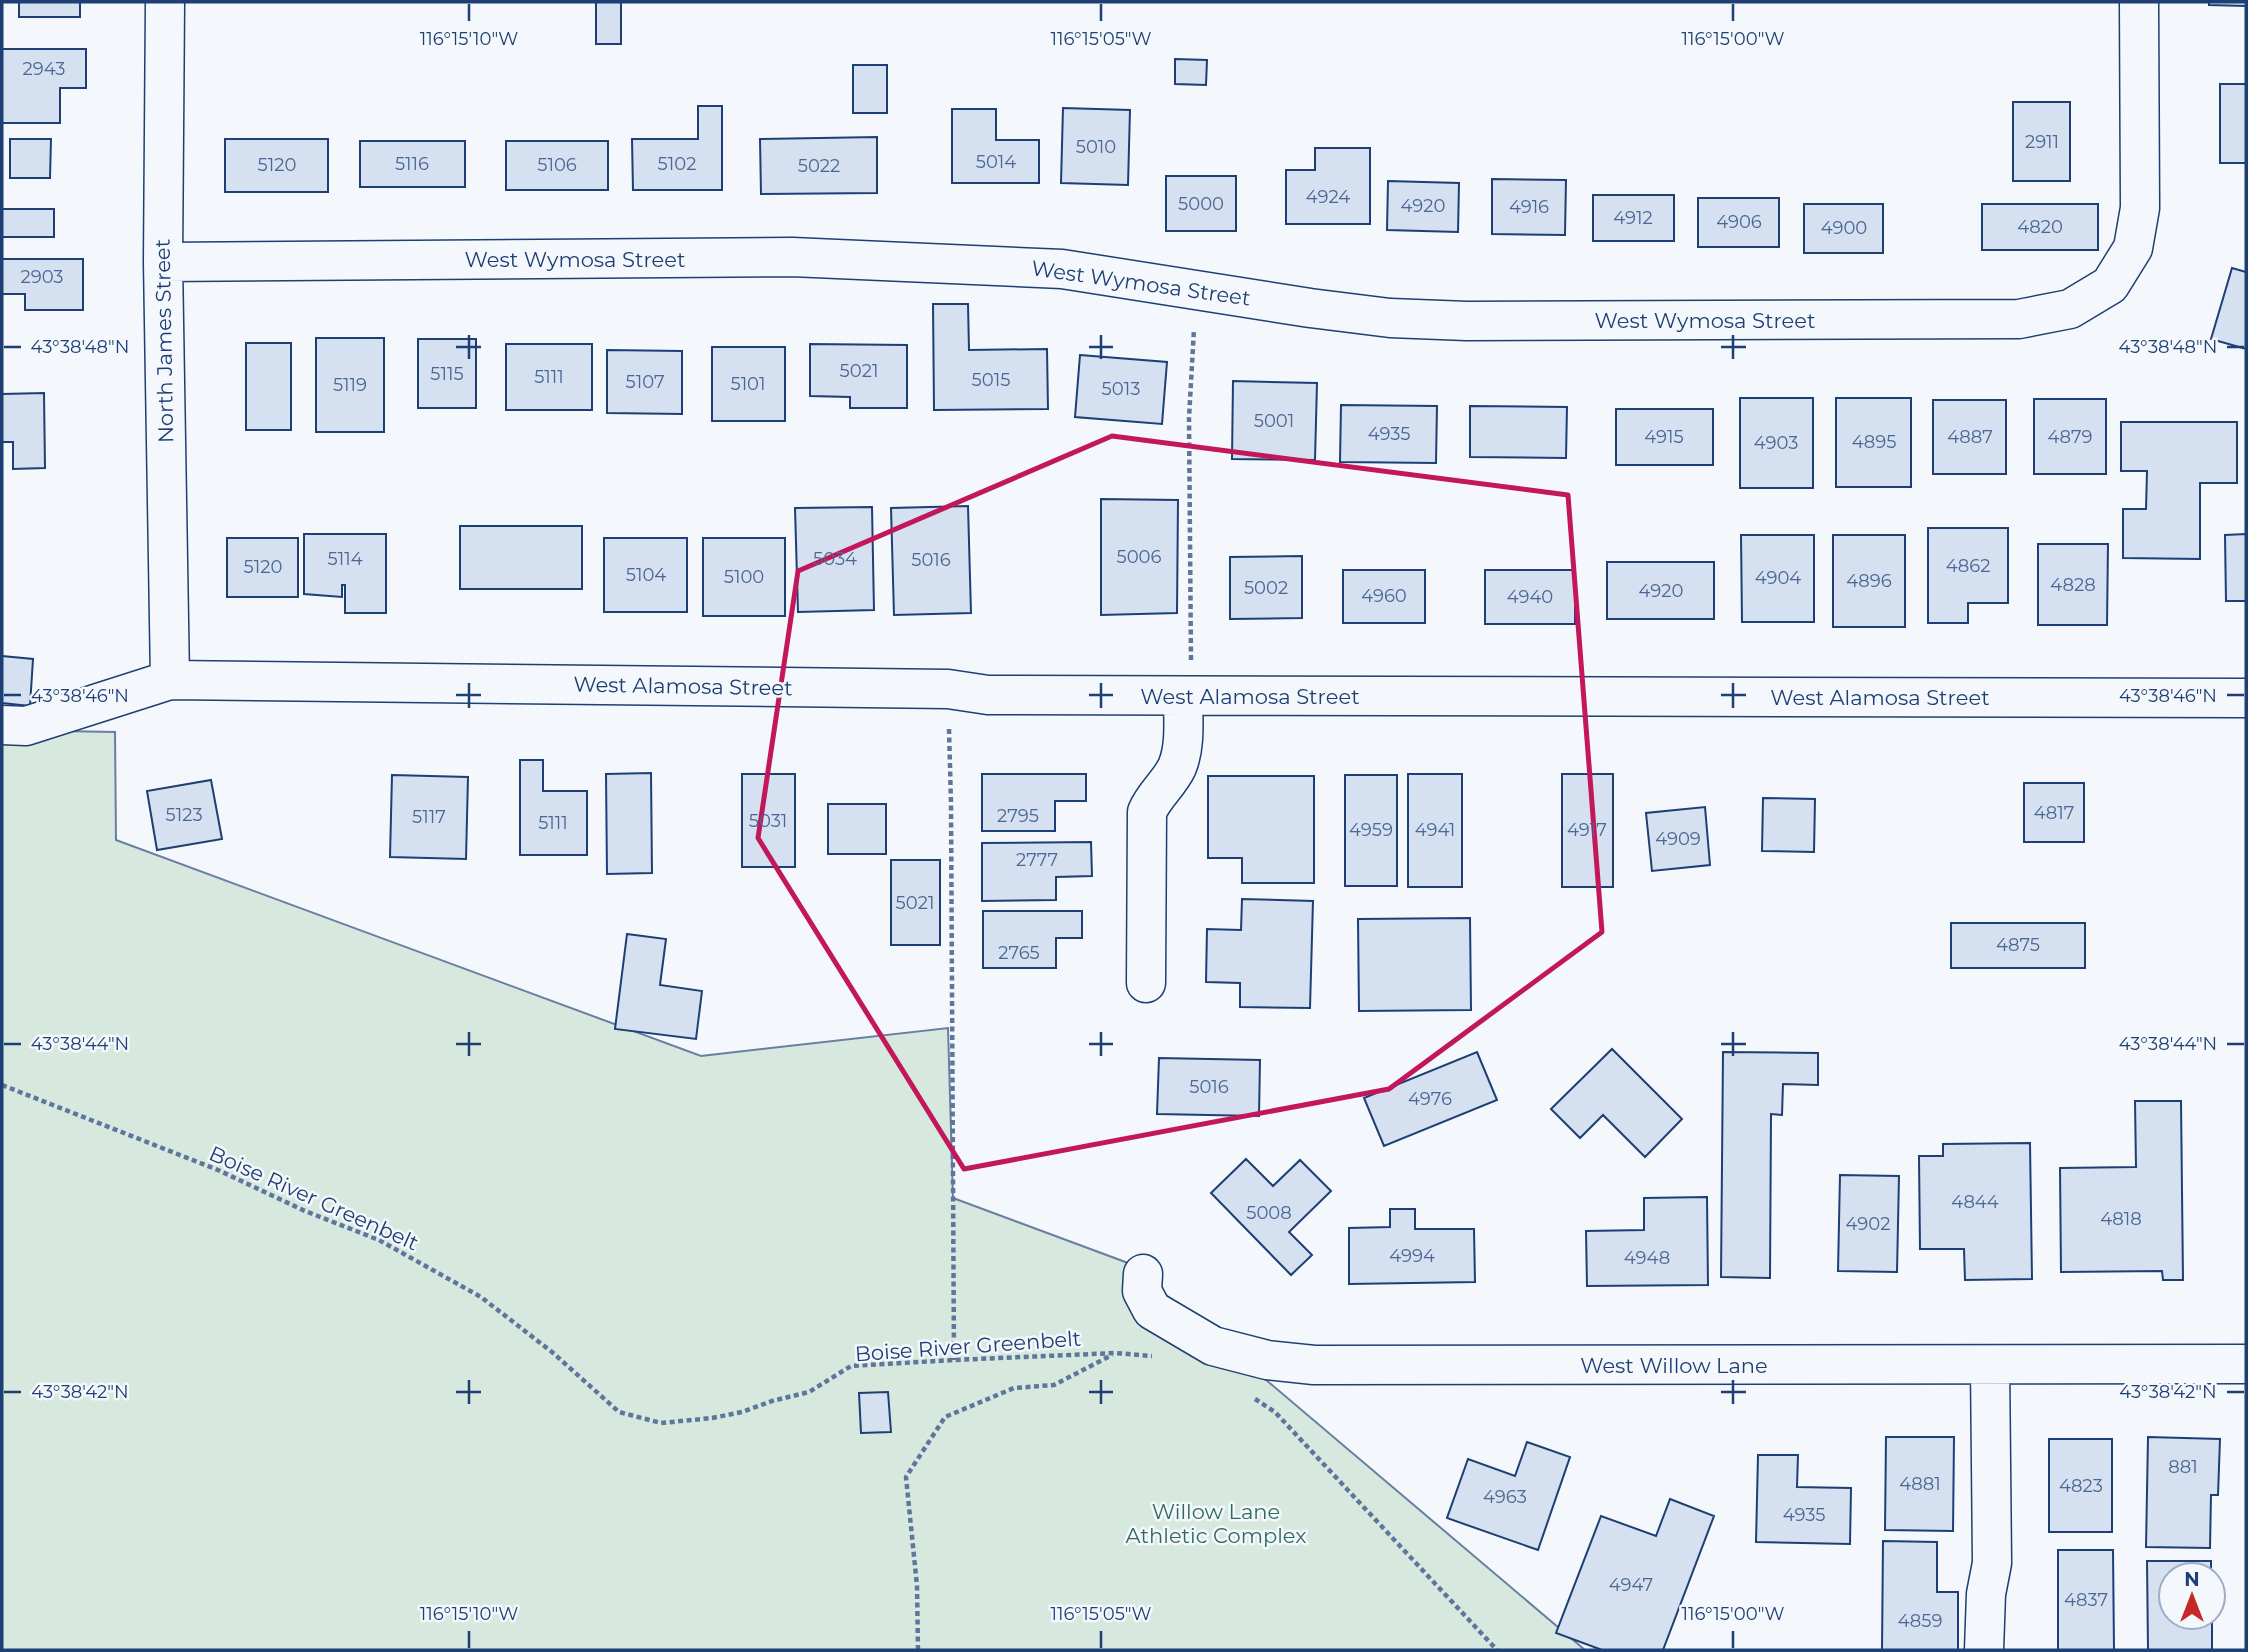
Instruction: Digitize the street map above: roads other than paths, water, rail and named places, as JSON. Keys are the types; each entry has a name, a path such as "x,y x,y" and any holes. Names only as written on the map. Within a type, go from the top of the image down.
{"street":[{"name":"North James Street","path":"164,2 163,262 170,681"},
{"name":"West Wymosa Street","path":"163,262 792,257 1062,269 1390,318 2019,319 2070,309 2110,285 2133,248 2140,208 2139,2"},
{"name":"West Alamosa Street","path":"2,725 26,726 170,681 948,689 988,695 2246,698"},
{"path":"1146,983 1147,812 1152,798 1178,765 1187,696"},
{"name":"West Willow Lane","path":"1143,1274 1142,1291 1152,1310 1213,1346 1267,1360 1314,1365 2246,1364"},
{"path":"1984,1650 1986,1594 1992,1563 1990,1365"}],"park label":[{"name":"Willow Lane Athletic Complex","path":"1216,1523"}]}
